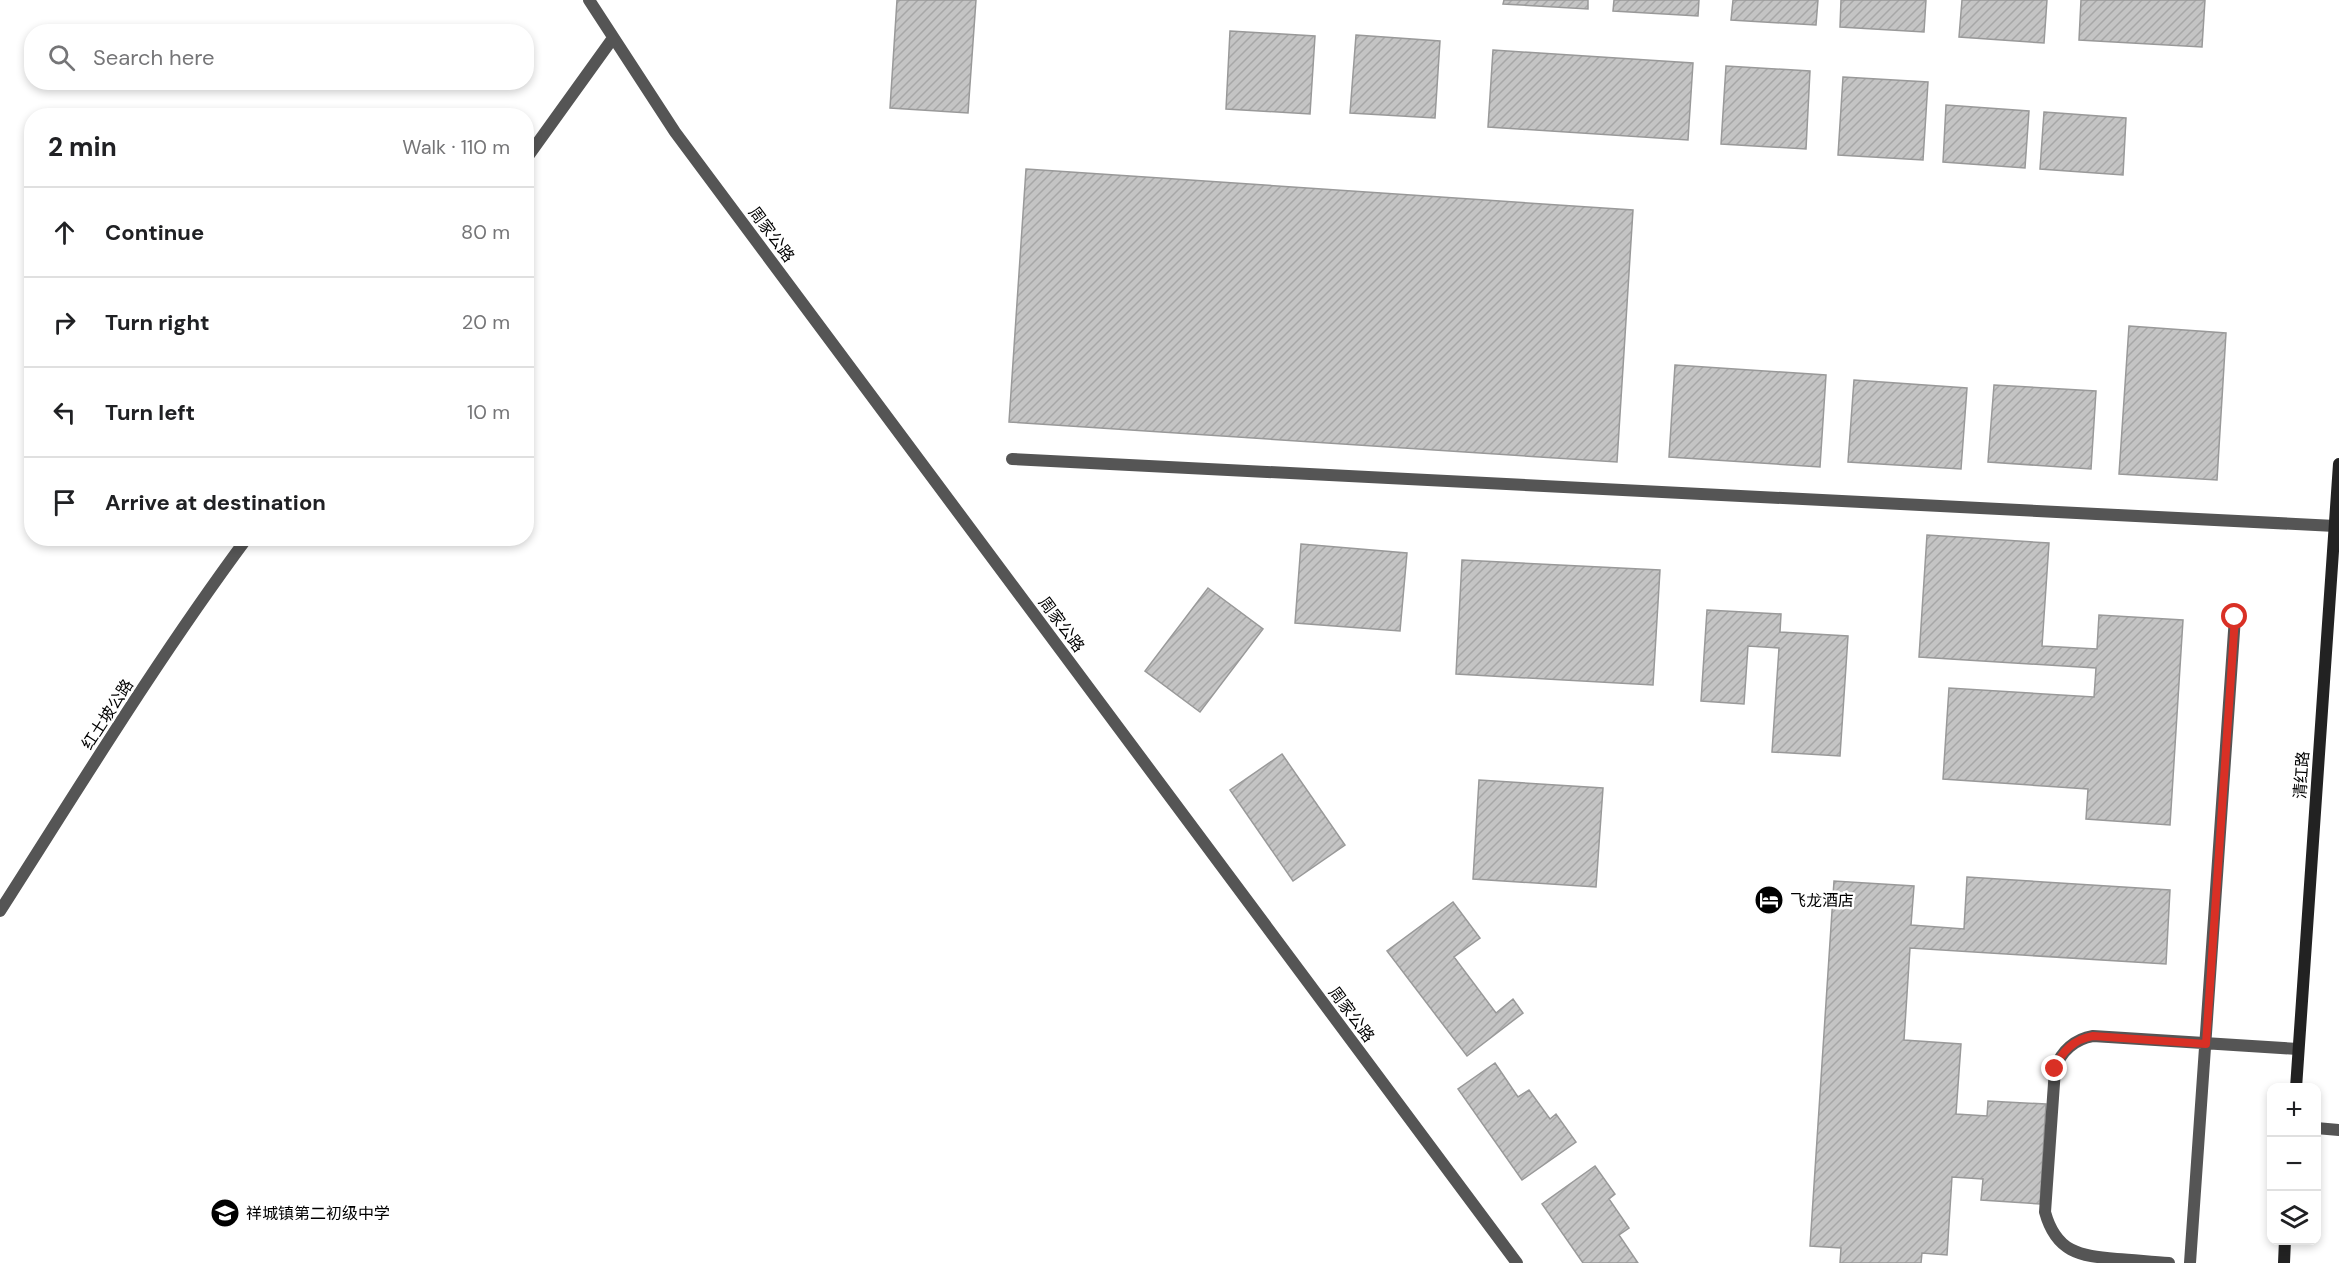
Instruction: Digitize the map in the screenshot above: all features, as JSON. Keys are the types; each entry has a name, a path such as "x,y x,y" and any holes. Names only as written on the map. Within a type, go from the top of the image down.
{"main road":[{"name":"清红路","path":"2296,1083 2339,464"},
{"path":"2284,1263 2285,1245"}],"street":[{"name":"周家公路","path":"589,0 675,132 1517,1263"},
{"path":"534,148 613,38"},
{"path":"1012,459 2335,526"},
{"name":"红土坡公路","path":"0,911 129,707 241,546"},
{"path":"2190,1263 2235,617"},
{"path":"2169,1263 2087,1256 2068,1248 2049,1227 2044,1212 2055,1069 2058,1060 2071,1045 2081,1038 2093,1036 2298,1049"},
{"path":"2321,1128 2339,1130"}],"building":[{"path":"897,0 976,0 968,113 890,108"},
{"path":"1504,0 1588,0 1588,9 1503,4"},
{"path":"1614,0 1699,0 1698,16 1613,11"},
{"path":"1733,0 1818,0 1816,25 1731,20"},
{"path":"1841,0 1926,0 1924,32 1840,27"},
{"path":"1962,0 2047,0 2044,43 1959,37"},
{"path":"2081,0 2205,0 2202,47 2079,40"},
{"path":"1230,31 1315,36 1310,114 1226,109"},
{"path":"1356,35 1440,41 1435,118 1350,113"},
{"path":"1493,50 1693,63 1688,140 1488,127"},
{"path":"1726,66 1810,71 1806,149 1721,144"},
{"path":"1843,77 1928,82 1923,160 1838,155"},
{"path":"1946,105 2029,111 2025,168 1943,162"},
{"path":"2044,112 2126,118 2123,175 2040,169"},
{"path":"1026,169 1633,210 1617,462 1009,422"},
{"path":"2129,326 2226,333 2217,480 2119,474"},
{"path":"1675,365 1826,375 1820,467 1669,457"},
{"path":"1854,380 1967,388 1961,469 1848,462"},
{"path":"1994,385 2096,391 2091,469 1988,462"},
{"path":"1927,535 2049,543 2042,646 2097,649 2099,615 2183,620 2170,825 2086,819 2088,789 1943,779 1949,688 2094,697 2096,668 1919,657"},
{"path":"1301,544 1407,553 1400,631 1295,623"},
{"path":"1462,560 1660,570 1653,685 1456,674"},
{"path":"1208,588 1263,629 1200,712 1145,671"},
{"path":"1707,610 1781,614 1780,632 1848,636 1840,756 1772,752 1779,648 1748,646 1744,704 1701,701"},
{"path":"1282,754 1345,845 1293,881 1230,790"},
{"path":"1479,780 1603,788 1596,887 1473,879"},
{"path":"1967,877 2170,890 2166,964 1910,948 1904,1040 1961,1044 1956,1114 1987,1116 1988,1101 2046,1104 2040,1204 1981,1200 1983,1179 1952,1177 1947,1255 1922,1253 1921,1263 1840,1263 1841,1248 1810,1246 1834,881 1914,886 1911,925 1964,929"},
{"path":"1453,902 1480,938 1454,957 1496,1013 1513,999 1523,1013 1467,1056 1387,951"},
{"path":"1495,1063 1518,1097 1529,1090 1550,1119 1556,1114 1576,1142 1522,1180 1458,1089"},
{"path":"1595,1166 1615,1194 1609,1199 1629,1228 1619,1235 1638,1263 1583,1263 1542,1204"}],"place":[{"name":"飞龙酒店","path":"1769,900"},
{"name":"祥城镇第二初级中学","path":"225,1213"}],"route":[{"path":"2055,1069 2058,1060 2071,1045 2081,1038 2093,1036 2206,1044 2235,617"}]}
